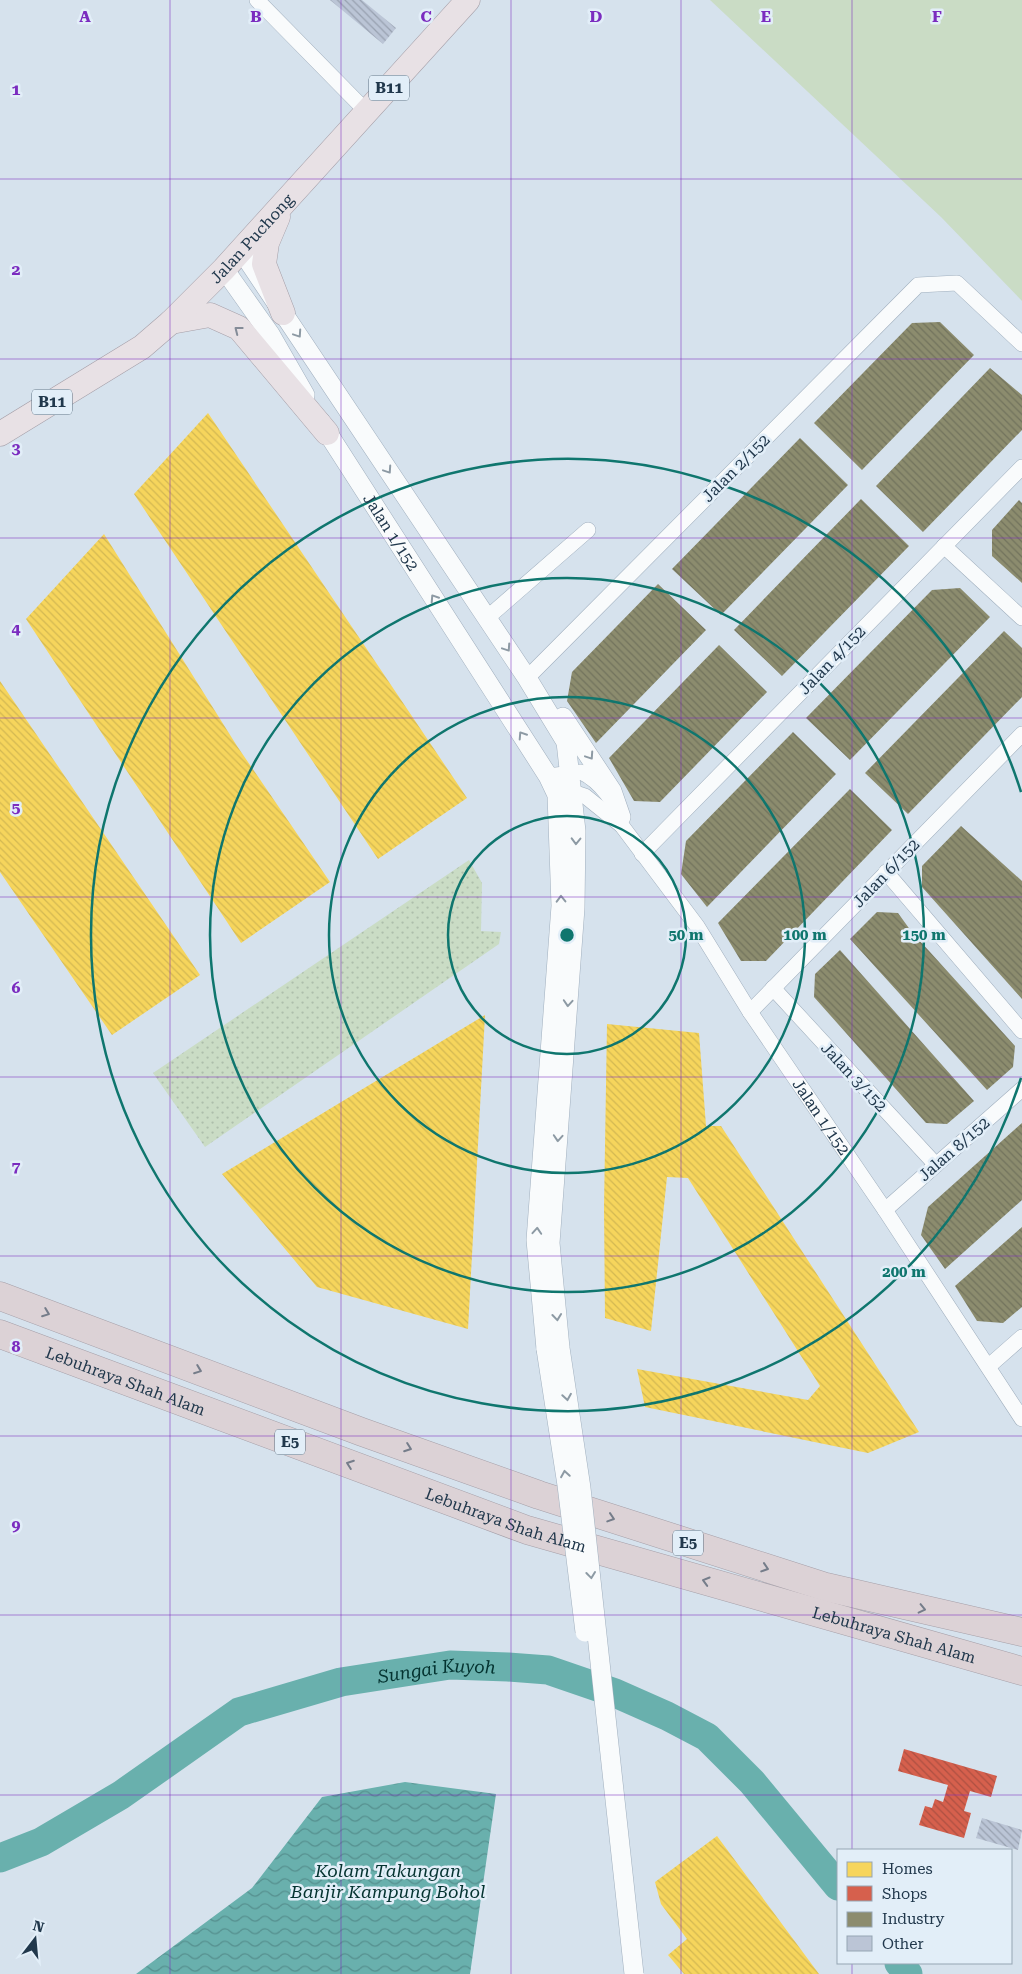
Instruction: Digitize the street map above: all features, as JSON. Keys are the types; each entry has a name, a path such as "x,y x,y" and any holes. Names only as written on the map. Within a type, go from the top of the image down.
{"highway":[{"name":"Lebuhraya Shah Alam","path":"0,1296 362,1432 539,1495 826,1587 1022,1632"},
{"name":"Lebuhraya Shah Alam","path":"0,1334 527,1530 1022,1672"}],"main road":[{"name":"Jalan Puchong","path":"0,434 142,347 171,322 224,269 468,0"},
{"path":"282,206 267,242 264,264 283,313"},
{"path":"171,322 210,315 239,328 327,433"}],"street":[{"path":"257,0 367,112"},
{"name":"Jalan 1/152","path":"241,250 527,678"},
{"name":"Jalan 1/152","path":"224,269 270,334 327,433 548,776 565,794"},
{"name":"Jalan 2/152","path":"527,678 918,285 957,283 1022,344"},
{"name":"Jalan 4/152","path":"642,854 1022,466"},
{"path":"487,618 588,530"},
{"path":"944,546 1022,618"},
{"path":"527,678 566,742 571,772 565,794 560,834 561,906 555,1088 536,1240 553,1349 581,1488 634,1974"},
{"path":"527,678 551,700 592,757 612,791 621,821"},
{"name":"Jalan 6/152","path":"750,1012 1022,734"},
{"path":"548,776 581,772 600,785 621,821"},
{"path":"565,794 585,796 621,821"},
{"name":"Jalan 1/152","path":"621,821 642,854 697,926 750,1012 886,1210 1022,1419"},
{"path":"886,872 1022,1031"},
{"name":"Jalan 3/152","path":"773,988 936,1166"},
{"name":"Jalan 8/152","path":"886,1210 1022,1089"},
{"path":"989,1366 1022,1337"},
{"path":"553,1349 623,1974"}],"shaded area":[{"path":"710,0 1022,0 1022,301 941,217"},
{"path":"469,860 482,883 481,931 501,932 499,944 205,1147 153,1073"}],"water":[{"name":"Kolam Takungan Banjir Kampung Bohol","path":"405,1782 496,1794 470,1974 136,1974 252,1888 322,1797"}],"building: Homes":[{"path":"208,413 467,798 378,859 134,494"},
{"path":"104,534 237,746 330,882 241,943 26,619"},
{"path":"0,681 200,975 112,1035 0,872"},
{"path":"485,1015 468,1329 317,1287 222,1174"},
{"path":"607,1024 699,1033 706,1126 721,1126 919,1432 868,1453 645,1407 637,1369 808,1400 820,1386 688,1178 667,1177 651,1331 605,1318 604,1207"},
{"path":"717,1836 819,1974 684,1974 668,1955 687,1939 661,1904 655,1882"}],"building: Shops":[{"path":"904,1749 997,1776 991,1797 970,1791 964,1811 971,1813 964,1838 919,1825 925,1806 932,1808 935,1799 943,1802 948,1785 898,1771"}],"building: Industry":[{"path":"940,322 974,355 862,470 814,423 912,323"},
{"path":"990,368 1022,395 1022,430 923,532 876,486"},
{"path":"800,438 848,485 721,615 672,569"},
{"path":"861,499 909,546 782,676 734,630"},
{"path":"1019,500 1022,503 1022,583 992,556 992,530"},
{"path":"658,584 706,630 596,743 567,701 572,672"},
{"path":"960,588 990,617 850,760 806,718 932,590"},
{"path":"1004,631 1022,648 1022,697 908,814 865,773"},
{"path":"719,645 767,692 660,802 634,801 609,758"},
{"path":"793,732 836,774 707,907 681,874 686,841"},
{"path":"850,789 892,830 766,961 741,961 718,923"},
{"path":"961,826 1022,881 1022,999 922,887 922,866"},
{"path":"877,912 898,913 911,931 1015,1046 1013,1067 987,1090 850,939"},
{"path":"840,950 974,1101 947,1124 926,1123 814,997 815,974"},
{"path":"1022,1123 1022,1200 945,1269 921,1235 928,1207"},
{"path":"1022,1227 1022,1307 1003,1323 977,1321 955,1286"}],"building: Other":[{"path":"330,0 362,0 396,28 383,44"},
{"path":"982,1818 1022,1830 1018,1850 976,1838"}],"waterway":[{"name":"Sungai Kuyoh","path":"0,1858 41,1842 121,1795 239,1712 341,1682 450,1665 548,1670 615,1693 667,1716 707,1737 752,1782 837,1885"},
{"name":"Sungai Kuyoh","path":"900,1964 908,1974"}]}
